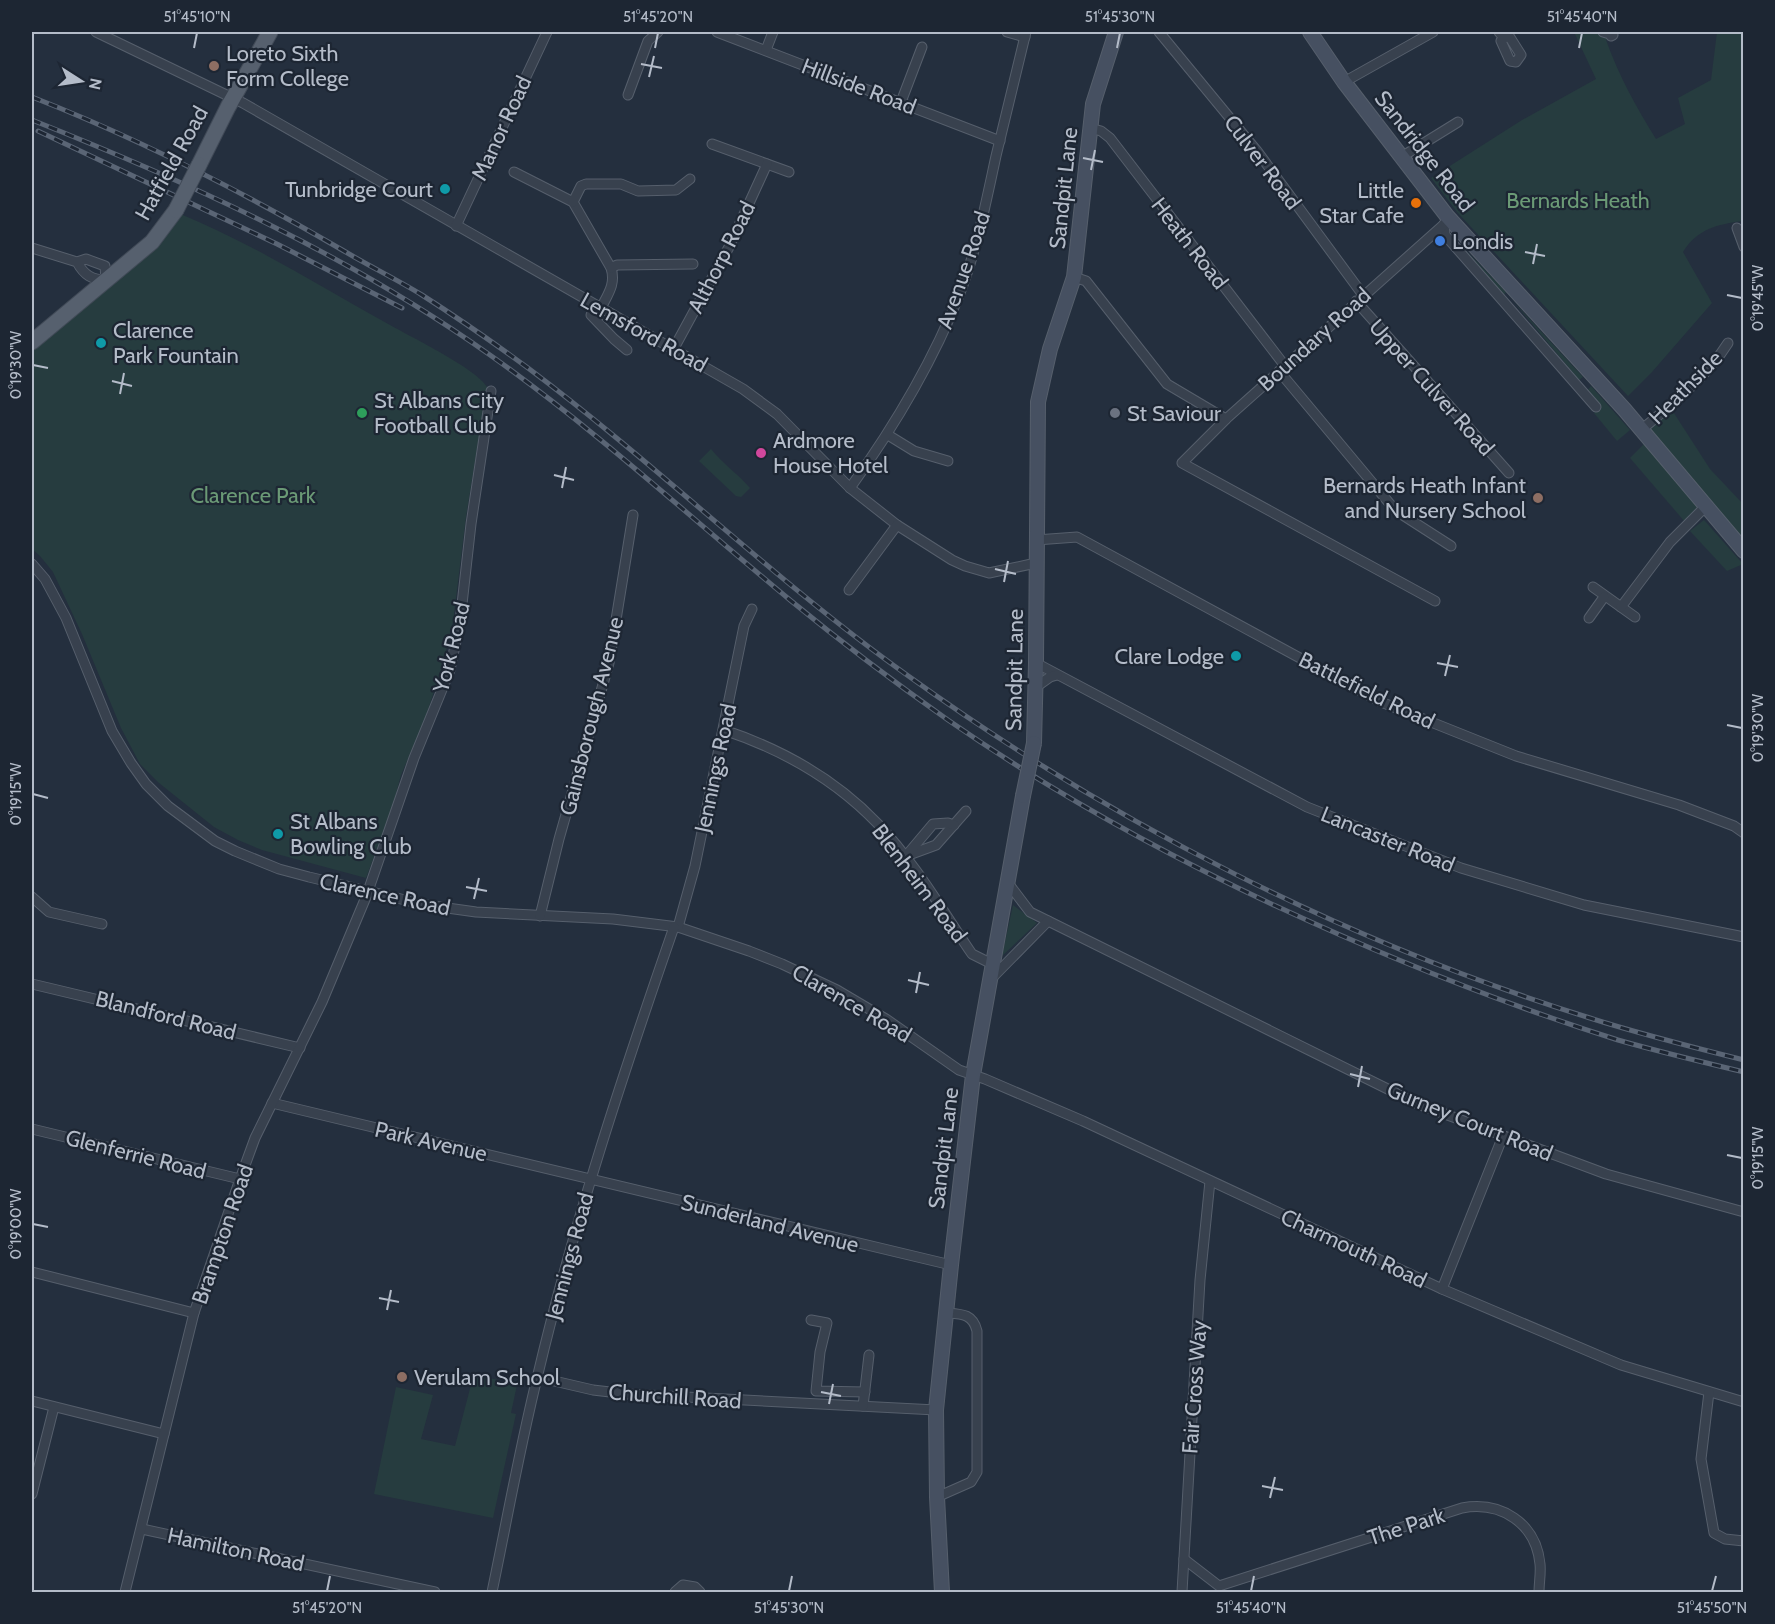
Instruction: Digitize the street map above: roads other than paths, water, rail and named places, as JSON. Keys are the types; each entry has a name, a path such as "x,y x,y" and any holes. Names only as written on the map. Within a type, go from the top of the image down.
{"main road":[{"name":"Hatfield Road","path":"32,342 152,242 176,210 233,97 270,32"}],"street":[{"name":"Lemsford Road","path":"96,32 233,97 760,400 777,414 850,488 897,525 952,560 989,573 1036,563"},
{"name":"Manor Road","path":"456,226 547,32"},
{"path":"628,95 648,42 658,32"},
{"name":"Hillside Road","path":"717,32 1000,141"},
{"path":"766,50 773,32"},
{"path":"1007,32 1026,34"},
{"name":"Sandpit Lane","path":"942,1593 937,1497 936,1410 951,1265 973,1075 1034,743 1038,402 1050,349 1074,277 1093,104 1116,32"},
{"name":"Culver Road","path":"1159,32 1257,151 1359,298"},
{"name":"Sandridge Road","path":"1310,32 1344,82 1402,156 1447,222 1515,290 1592,375 1743,550"},
{"path":"1344,82 1433,32"},
{"name":"Avenue Road","path":"850,488 888,435 931,358 960,292 981,223 1026,34"},
{"path":"901,102 922,47"},
{"path":"1402,156 1458,122"},
{"name":"Heath Road","path":"1090,128 1101,131 1110,138 1282,368 1395,510 1451,546"},
{"path":"712,144 789,172"},
{"name":"Althorp Road","path":"673,350 729,247 766,164"},
{"path":"514,172 573,202 611,268 613,284 601,308"},
{"path":"573,202 581,186 586,184 621,184 638,191 676,190 690,179"},
{"name":"Boundary Road","path":"1435,601 1182,463 1282,368 1447,222"},
{"name":"Sandridge Road","path":"1447,222 1445,235 1596,407"},
{"path":"1737,228 1743,247"},
{"path":"32,248 77,262 86,259 105,266 106,280 94,280 82,271 77,262"},
{"path":"611,268 616,265 693,264"},
{"path":"1074,277 1086,281 1167,384 1226,419"},
{"path":"1503,301 1515,290"},
{"name":"Upper Culver Road","path":"1359,298 1509,473"},
{"path":"591,315 627,351"},
{"path":"614,339 625,322"},
{"name":"Heathside","path":"1641,430 1670,406 1717,360 1728,343"},
{"path":"1578,385 1592,375"},
{"name":"York Road","path":"367,892 414,758 450,670 464,593 471,524 491,391"},
{"path":"888,435 914,451 948,461"},
{"path":"1621,607 1670,542 1706,506"},
{"name":"Gainsborough Avenue","path":"540,916 559,839 609,663 633,515"},
{"path":"849,590 897,525"},
{"name":"Battlefield Road","path":"1036,540 1077,537 1381,702 1516,756 1679,805 1734,826 1743,833"},
{"name":"Clarence Road","path":"32,564 45,579 66,618 119,744 146,784 168,806 207,836 235,851 279,869 426,905 476,912 613,918 676,927 782,964 837,990 886,1019 959,1070 973,1075"},
{"path":"1593,587 1635,617"},
{"path":"1589,618 1604,597"},
{"name":"Jennings Road","path":"492,1593 537,1377 590,1178 633,1044 676,927 695,866 744,626 752,609"},
{"name":"Lancaster Road","path":"1036,663 1307,807 1461,868 1584,905 1743,937"},
{"path":"1036,687 1057,675"},
{"name":"Blenheim Road","path":"724,730 789,757 841,791 878,824 906,856 972,954 993,963"},
{"path":"906,856 936,846 966,811"},
{"path":"906,856 933,824 954,825"},
{"name":"Gurney Court Road","path":"1008,883 1030,912 1418,1104 1606,1174 1743,1212"},
{"name":"Brampton Road","path":"125,1593 194,1313 240,1179 255,1138 322,1002 367,892"},
{"path":"32,897 50,912 102,924"},
{"path":"991,979 1048,921"},
{"name":"Blandford Road","path":"32,984 300,1048"},
{"name":"Charmouth Road","path":"973,1075 1083,1121 1442,1289 1621,1365 1743,1402"},
{"name":"Park Avenue","path":"272,1103 590,1178"},
{"name":"Glenferrie Road","path":"32,1129 240,1179"},
{"path":"1442,1289 1503,1136"},
{"name":"Sunderland Avenue","path":"590,1178 951,1265"},
{"name":"Fair Cross Way","path":"1182,1593 1200,1280 1210,1181"},
{"path":"32,1272 194,1313"},
{"path":"937,1497 971,1482 977,1472 977,1331 975,1322 967,1315 947,1313"},
{"path":"811,1320 827,1323 820,1352 815,1403"},
{"path":"863,1406 869,1355"},
{"name":"Churchill Road","path":"537,1377 592,1390 627,1395 936,1410"},
{"path":"816,1390 864,1392"},
{"path":"1709,1392 1701,1459 1714,1533 1725,1539 1743,1541"},
{"path":"32,1401 164,1434"},
{"path":"32,1494 54,1407"},
{"name":"The Park","path":"1210,1593 1219,1586 1477,1505 1496,1508 1512,1516 1527,1528 1534,1541 1540,1564 1539,1593"},
{"name":"Hamilton Road","path":"142,1529 435,1593"},
{"path":"1184,1559 1219,1586"},
{"path":"675,1593 683,1585 695,1587 700,1593"}],"railway":[{"path":"32,97 112,130 229,187 402,283 435,304 476,331 576,405 811,601 907,675 1067,781 1150,829 1235,874 1409,953 1499,988 1590,1018 1744,1060"},
{"path":"32,120 151,169 268,224 382,285 437,319 568,413 790,600 888,676 987,746 1108,820 1191,865 1276,906 1445,979 1618,1040 1744,1072"},
{"path":"38,131 277,244 402,308"}],"place":[{"name":"Loreto Sixth Form College","path":"214,66"},
{"name":"Tunbridge Court","path":"445,189"},
{"name":"Little Star Cafe","path":"1416,203"},
{"name":"Londis","path":"1440,241"},
{"name":"Clarence Park Fountain","path":"101,343"},
{"name":"St Albans City Football Club","path":"362,413"},
{"name":"St Saviour","path":"1115,413"},
{"name":"Ardmore House Hotel","path":"761,453"},
{"name":"Bernards Heath Infant and Nursery School","path":"1538,498"},
{"name":"Clare Lodge","path":"1236,656"},
{"name":"St Albans Bowling Club","path":"278,834"},
{"name":"Verulam School","path":"402,1377"}],"park label":[{"name":"Bernards Heath","path":"1578,200"},
{"name":"Clarence Park","path":"253,495"}]}
